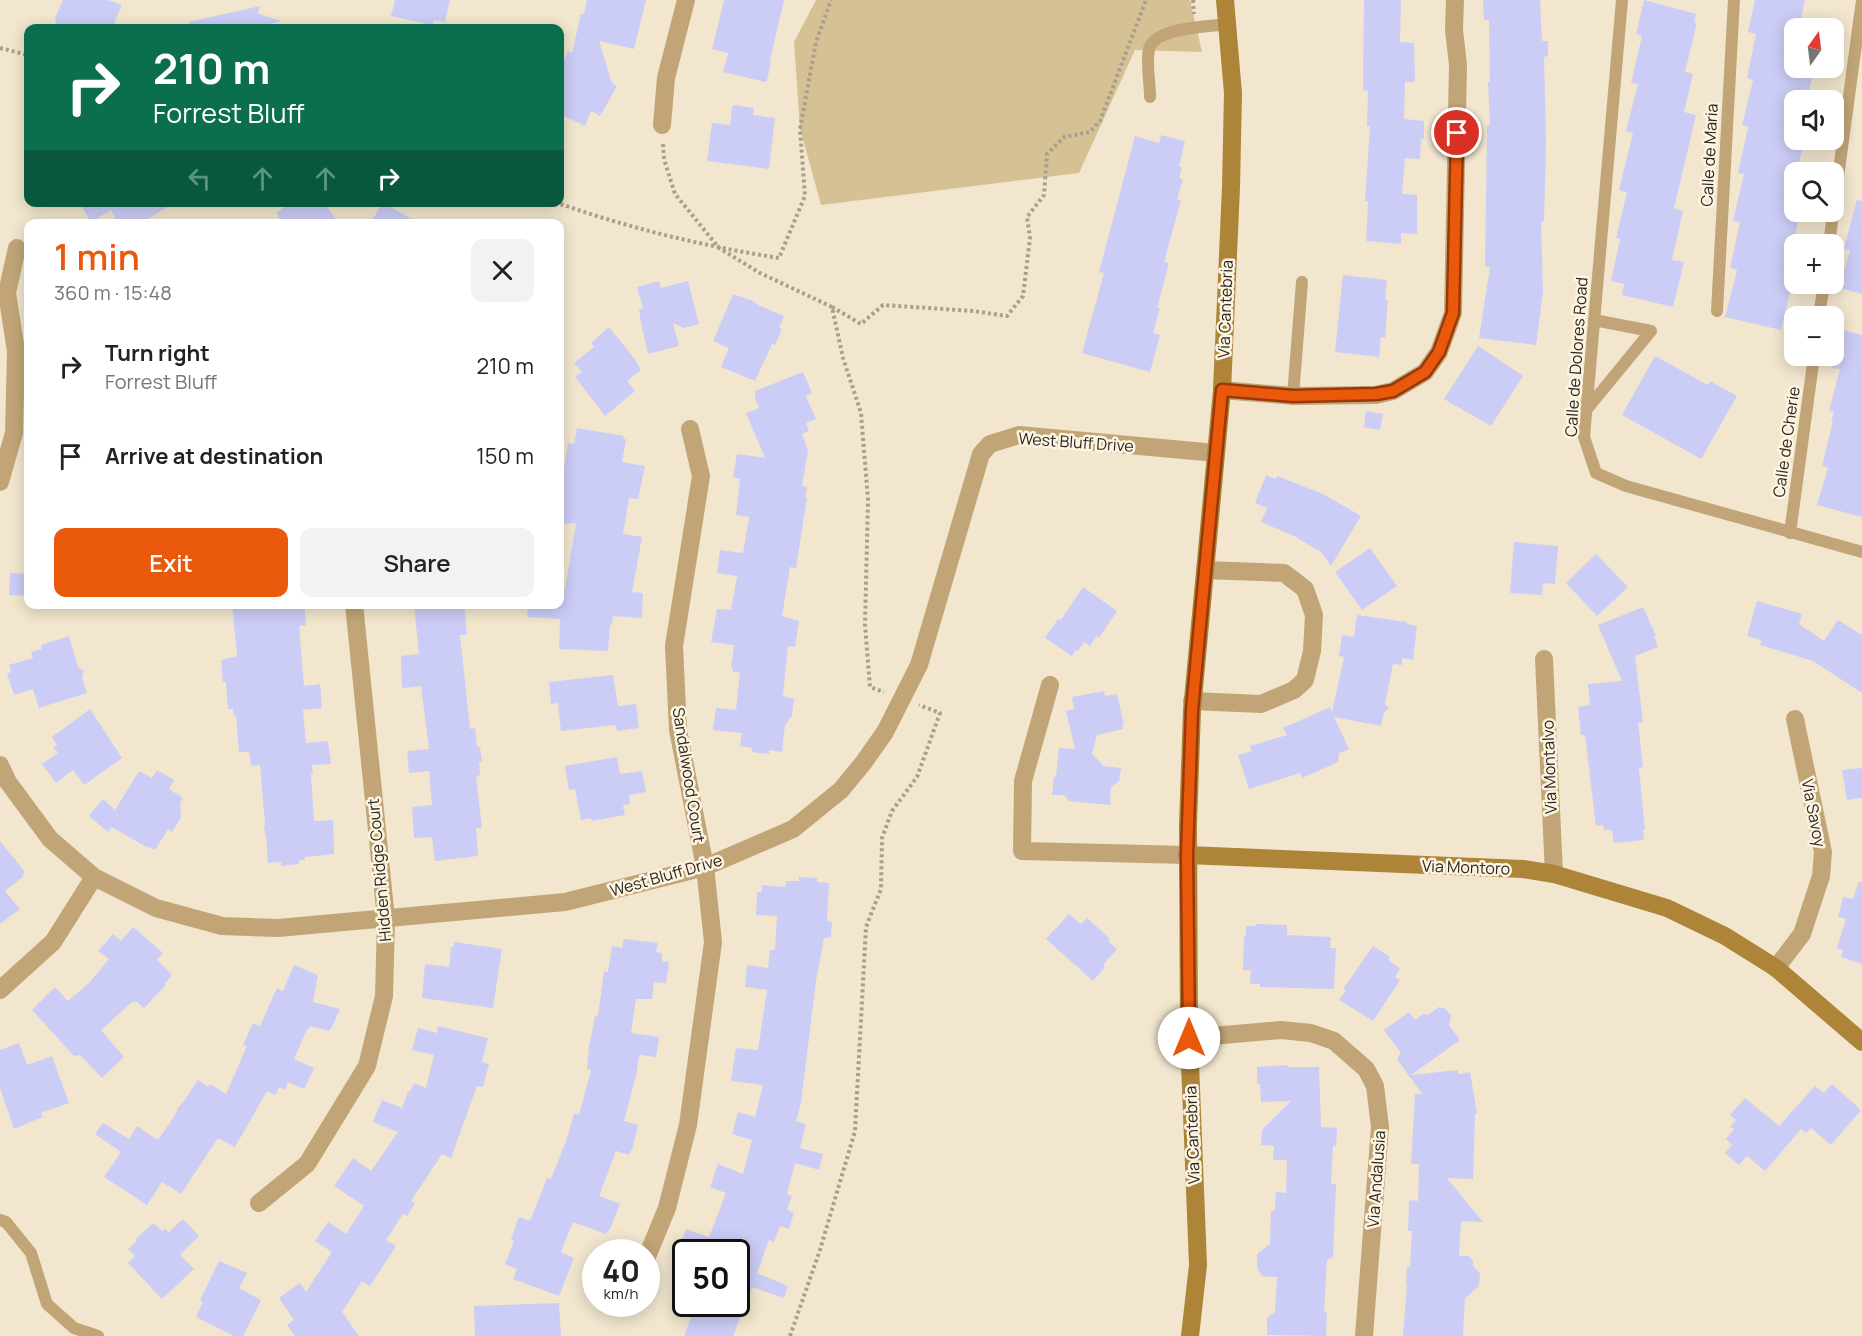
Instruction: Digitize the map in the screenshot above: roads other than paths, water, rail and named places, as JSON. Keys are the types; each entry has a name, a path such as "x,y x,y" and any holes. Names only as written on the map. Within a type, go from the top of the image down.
{"main road":[{"name":"Via Cantebria","path":"1190,1336 1197,1265 1189,1038 1187,855 1192,701 1222,390 1233,104 1225,0"},
{"name":"Via Montoro","path":"1187,855 1523,869 1554,874 1667,908 1725,936 1776,968 1862,1042"}],"street":[{"path":"662,125 666,78 686,0"},
{"path":"1222,390 1293,396 1376,394 1393,391 1425,372 1439,352 1453,313 1458,65 1454,30 1455,0"},
{"path":"0,482 6,439 14,433 16,351 7,293 17,248"},
{"name":"Sandalwood Court","path":"654,1239 667,1208 688,1125 713,942 705,867 678,730 674,646 701,476 690,429"},
{"name":"West Bluff Drive","path":"0,765 8,782 50,839 94,877 156,908 222,926 278,928 566,902 705,867 793,829 841,790 885,732 919,665 981,453 990,444 1019,435 1216,453"},
{"path":"1192,701 1261,704 1294,690 1305,680 1312,651 1314,615 1305,589 1284,573 1205,570"},
{"name":"Hidden Ridge Court","path":"259,1203 307,1164 367,1066 384,996 386,919 355,609"},
{"name":"Via Montalvo","path":"1545,659 1554,874"},
{"name":"Via Montoro","path":"1050,685 1023,781 1022,851 1187,855"},
{"name":"Via Savoy","path":"1776,968 1802,934 1821,876 1823,852 1795,720"},
{"path":"0,990 53,942 94,877"},
{"name":"Via Andalusia","path":"1189,1038 1281,1030 1311,1033 1334,1041 1366,1069 1375,1086 1380,1127 1364,1336"}],"lane":[{"name":"Calle de Dolores Road","path":"1622,0 1584,437 1596,473 1626,486 1862,552"},
{"name":"Calle de Maria","path":"1717,311 1734,0"},
{"path":"1830,234 1862,0"},
{"path":"1150,97 1149,51 1152,41 1165,33 1228,24"},
{"path":"1293,396 1302,282"},
{"path":"1587,409 1652,331 1594,320"},
{"name":"Calle de Cherie","path":"1790,533 1813,366"},
{"path":"0,1220 6,1222 31,1253 47,1304 74,1328 98,1336"}]}
